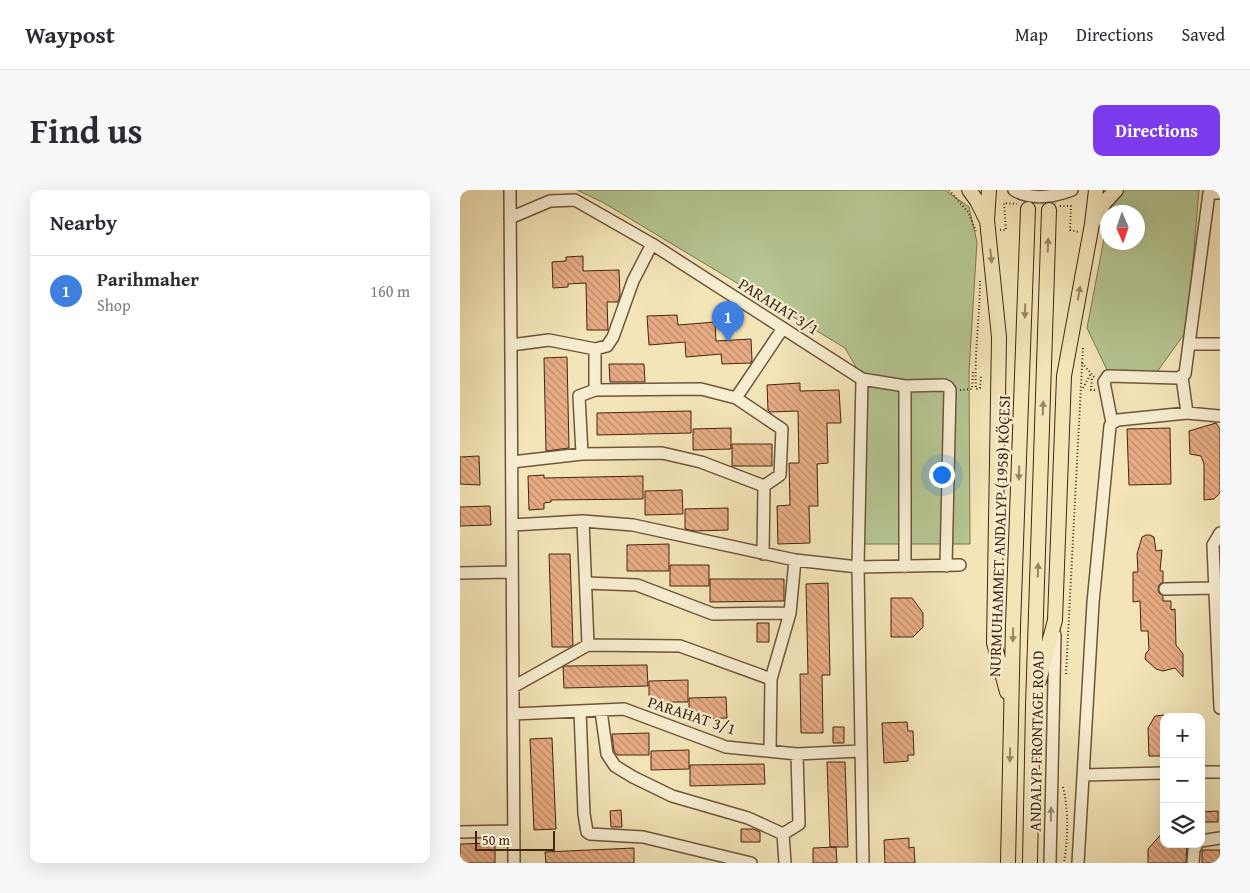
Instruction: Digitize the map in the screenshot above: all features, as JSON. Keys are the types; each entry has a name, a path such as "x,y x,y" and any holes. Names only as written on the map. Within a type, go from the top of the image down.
{"main road":[{"path":"968,190 987,220"},
{"path":"989,190 987,220 999,336 994,643 1012,706"},
{"path":"1033,706 1055,620 1064,376 1092,224 1096,190"},
{"path":"1092,224 1104,203 1116,190"},
{"name":"NURMUHAMMET ANDALYP (1958) KÖÇESI","path":"1008,863 1028,209"},
{"path":"1030,863 1033,706 1049,210"}],"street":[{"path":"510,190 514,863"},
{"path":"1014,190 1037,197 1056,196 1072,190"},
{"path":"1187,413 1182,377 1186,371 1208,193 1220,193"},
{"name":"PARAHAT 3/1","path":"510,218 550,201 575,200 652,244 862,379"},
{"path":"511,345 549,340 595,348 607,346 613,337 633,282 652,244"},
{"path":"736,398 783,328"},
{"path":"1189,344 1220,344"},
{"path":"595,348 595,390"},
{"path":"1078,863 1093,603 1109,430 1112,423 1104,382 1108,376 1182,377"},
{"path":"863,863 858,567 862,379 905,386 944,385 950,390 946,566"},
{"path":"905,386 905,567"},
{"path":"582,454 579,396 595,390 701,389 736,398 782,428 780,474 764,486"},
{"path":"1112,423 1118,420 1187,413 1220,416"},
{"path":"512,462 582,454 662,453 701,462 764,486"},
{"path":"763,554 764,486"},
{"path":"512,525 584,521 633,525 795,560 858,567 960,565"},
{"path":"584,521 588,645"},
{"path":"1220,533 1213,545 1220,708"},
{"path":"770,751 770,679 790,613 795,560"},
{"path":"460,573 512,572"},
{"path":"586,583 636,585 713,614 790,613"},
{"path":"1165,589 1214,588"},
{"name":"ANDALYP FRONTAGE ROAD","path":"1050,863 1055,620"},
{"path":"513,687 588,645 680,646 770,679"},
{"name":"PARAHAT 3/1","path":"513,714 624,709 726,747 797,754 860,751"},
{"path":"601,710 607,754 615,766 672,796 748,818 784,834"},
{"path":"580,712 584,814 587,832 590,834 643,837 751,863"},
{"path":"784,834 799,824 797,754"},
{"path":"1205,772 1220,772"},
{"path":"1082,775 1160,773"},
{"path":"460,832 514,831"},
{"path":"784,834 785,863"},
{"path":"1205,840 1220,838"},
{"path":"1193,863 1195,848"}],"path":[{"path":"949,190 968,212 976,231"},
{"path":"980,279 980,316 975,372 976,388 980,388 981,376"},
{"path":"1066,674 1076,460 1082,390 1083,340"},
{"path":"1082,363 1096,380"},
{"path":"950,390 972,388 973,372 975,372"},
{"path":"1082,390 1091,373"},
{"path":"1062,781 1066,798 1068,823 1064,863"}],"green space":[{"path":"577,190 945,190 969,207 977,242 969,371 970,544 860,544 859,372 845,348 604,203"},
{"path":"1126,190 1199,190 1187,330 1157,372 1108,372 1087,328 1102,250 1145,250 1145,205 1113,205"}],"building":[{"path":"583,256 583,271 619,270 620,295 618,302 607,302 608,330 587,330 586,283 568,284 568,287 553,288 552,262 566,261 566,257"},
{"path":"677,315 678,325 715,322 716,341 751,339 751,363 722,364 721,354 686,357 685,342 649,345 647,316"},
{"path":"567,357 569,448 546,451 544,358"},
{"path":"609,364 644,364 645,382 610,382"},
{"path":"800,383 800,391 839,390 841,423 827,423 828,463 817,464 818,506 809,506 810,543 778,544 777,506 790,505 789,463 799,463 798,411 770,412 768,410 767,385"},
{"path":"691,411 691,433 597,435 597,413"},
{"path":"1216,423 1220,429 1220,493 1214,499 1204,500 1204,464 1201,456 1190,454 1189,431"},
{"path":"731,428 731,449 693,450 693,429"},
{"path":"1170,428 1171,484 1129,485 1127,429"},
{"path":"732,444 772,444 772,466 732,466"},
{"path":"479,456 480,485 460,484 460,457"},
{"path":"544,475 544,478 643,476 643,499 551,500 551,502 544,503 544,509 529,510 528,476"},
{"path":"682,490 683,514 645,515 645,491"},
{"path":"490,506 491,525 460,526 460,507"},
{"path":"728,508 728,530 695,531 685,529 685,509"},
{"path":"1146,535 1154,537 1156,551 1162,550 1160,571 1163,571 1163,582 1159,585 1158,590 1163,596 1163,601 1171,601 1171,610 1175,609 1176,645 1183,654 1183,677 1175,668 1163,671 1156,669 1145,659 1146,653 1149,650 1148,631 1141,631 1140,601 1133,602 1133,572 1138,572 1137,554 1142,537"},
{"path":"669,544 669,571 627,571 627,545"},
{"path":"549,554 570,554 573,645 569,647 552,647"},
{"path":"670,565 709,565 709,586 670,586"},
{"path":"710,579 784,579 784,601 710,602"},
{"path":"828,583 830,675 822,675 823,733 801,733 800,674 808,674 806,584"},
{"path":"891,598 912,598 923,613 923,627 913,637 891,637"},
{"path":"757,623 769,623 769,642 757,642"},
{"path":"647,665 648,686 564,688 563,667 565,666"},
{"path":"688,680 688,702 649,702 649,681"},
{"path":"726,697 727,718 689,719 689,698"},
{"path":"1160,715 1160,756 1149,756 1148,728 1155,716"},
{"path":"907,722 908,731 913,731 914,755 908,755 908,761 884,763 882,723"},
{"path":"833,727 844,727 844,743 833,743"},
{"path":"649,733 649,755 617,755 614,751 612,734"},
{"path":"552,738 556,829 534,830 530,739"},
{"path":"689,750 689,769 651,770 651,751"},
{"path":"827,762 845,762 848,847 830,847"},
{"path":"764,764 765,784 690,786 690,765"},
{"path":"621,810 622,827 611,827 610,811"},
{"path":"1218,811 1218,822 1205,822 1205,812"},
{"path":"741,829 753,829 760,832 760,842 741,842"},
{"path":"1160,836 1160,848 1187,848 1186,863 1148,863 1148,849"},
{"path":"909,838 909,848 914,847 915,863 885,863 884,840"},
{"path":"495,843 495,863 460,863 460,844"},
{"path":"836,847 837,863 813,863 813,848"},
{"path":"634,848 634,863 546,863 545,852"},
{"path":"1202,850 1220,850 1220,863 1202,863"}],"tunnel":[{"path":"1049,190 1049,210"}],"place":[{"name":"Parihmaher","path":"728,342"}]}
